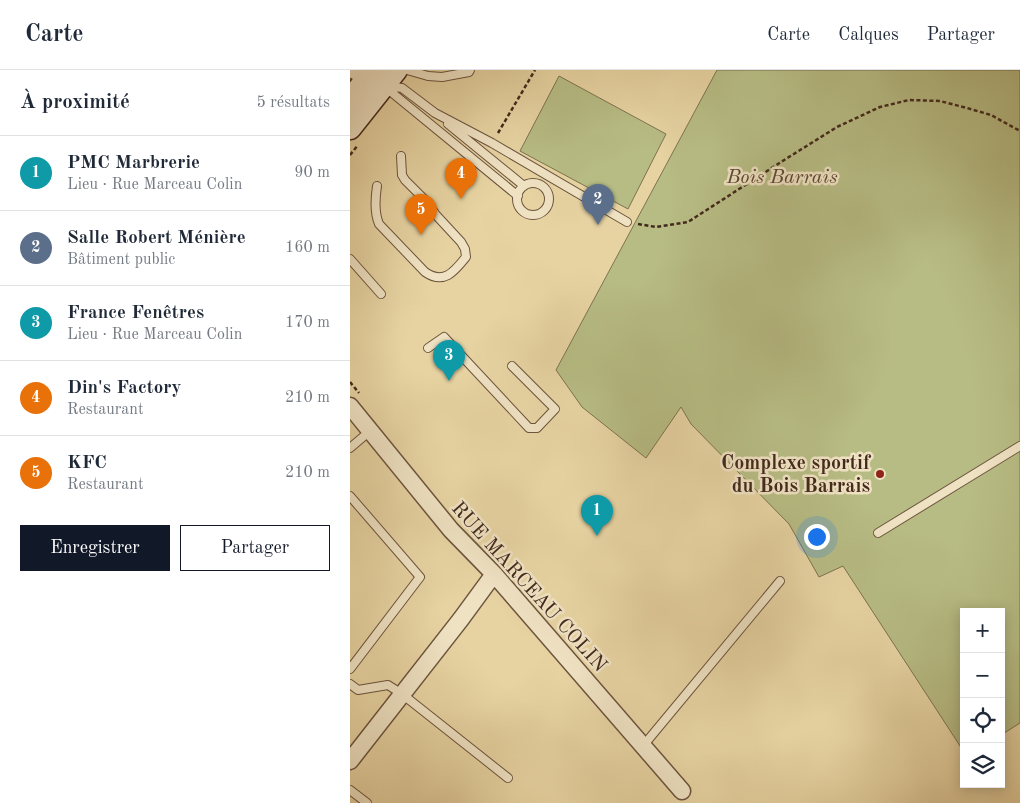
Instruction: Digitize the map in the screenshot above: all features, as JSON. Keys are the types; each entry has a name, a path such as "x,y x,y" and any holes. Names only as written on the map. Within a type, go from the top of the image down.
{"main road":[{"path":"350,100 375,75"},
{"path":"350,128 375,75"}],"street":[{"name":"RUE MARCEAU COLIN","path":"350,406 451,530 494,574 682,792"},
{"path":"350,761 494,574"}],"lane":[{"path":"407,70 428,76 442,77 469,72 470,70"},
{"path":"375,75 402,88 524,186"},
{"path":"375,75 518,196"},
{"path":"435,113 492,143 627,222"},
{"path":"377,186 376,217 379,224 424,272 438,278 448,276 466,256 465,249 427,202 405,180 402,175 401,156"},
{"path":"539,184 546,191 549,201 545,210 531,215 519,206 518,196 524,186 539,184"},
{"path":"350,259 381,294"},
{"path":"428,348 444,337 529,428 537,428 555,409 512,366"},
{"path":"350,448 370,431"},
{"path":"878,533 1020,446"},
{"path":"350,496 420,577 350,669"},
{"path":"643,746 780,581"},
{"path":"350,684 358,690 388,685 508,778"},
{"path":"350,790 367,803"}],"path":[{"path":"492,143 535,70"},
{"path":"627,222 656,227 688,222 837,127 880,107 909,100 940,101 967,108 991,115 1020,131"}],"green space":[{"name":"Complexe sportif du Bois Barrais","path":"717,70 1020,70 1020,723 1005,732 1005,608 960,608 960,746 843,566 819,577 789,524 691,424 681,407 646,458 582,407 556,370"},
{"path":"559,76 666,134 628,209 520,151"}],"place":[{"name":"Din's Factory","path":"461,199"},
{"name":"Salle Robert Ménière","path":"598,225"},
{"name":"KFC","path":"421,235"},
{"name":"France Fenêtres","path":"449,381"},
{"name":"Complexe sportif du Bois Barrais","path":"880,474"},
{"name":"PMC Marbrerie","path":"597,536"}],"park label":[{"name":"Bois Barrais","path":"782,176"}]}
